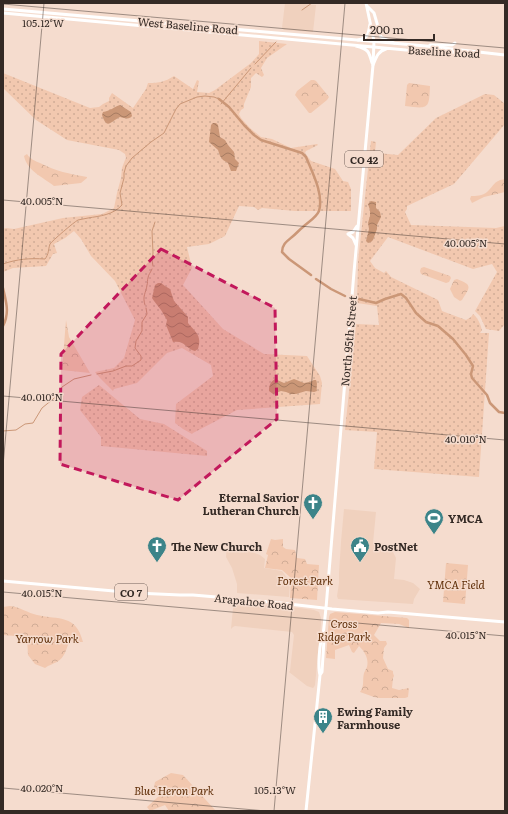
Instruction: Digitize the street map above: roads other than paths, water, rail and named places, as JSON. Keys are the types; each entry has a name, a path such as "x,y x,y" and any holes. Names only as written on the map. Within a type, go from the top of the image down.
{"main road":[{"name":"CO 42","path":"367,4 374,46"},
{"path":"367,4 374,12 381,37 394,43"},
{"name":"West Baseline Road","path":"3,9 374,41"},
{"name":"West Baseline Road","path":"3,13 374,46"},
{"path":"358,40 363,39 368,35 370,20"},
{"name":"Baseline Road","path":"374,41 490,54"},
{"path":"426,46 452,46 455,43"},
{"path":"344,44 366,49 370,55 373,65"},
{"name":"Baseline Road","path":"374,46 505,55"},
{"name":"North 95th Street","path":"306,811 320,675 319,656 326,608 374,46"},
{"path":"373,65 381,51 389,48"},
{"path":"356,246 353,238 348,234 354,232 358,225"},
{"name":"Arapahoe Road","path":"3,580 136,592 228,598 378,613 388,612 505,622"}],"water":[{"path":"120,105 131,112 132,116 128,118 120,117 107,124 102,115 103,112"},
{"path":"213,123 218,125 220,137 225,140 234,152 235,159 239,163 236,171 231,171 228,163 223,160 218,150 209,142 211,125"},
{"path":"371,201 376,202 376,208 380,212 381,217 373,240 368,243 366,241 369,229 368,223 370,210 368,204"},
{"path":"161,283 170,289 174,301 188,317 188,323 199,337 198,349 195,351 183,343 173,342 166,325 167,320 152,298 155,285"},
{"path":"275,379 284,383 294,379 304,383 316,380 317,391 306,391 291,394 281,391 273,394 269,391 269,387"}],"waterway":[{"path":"302,10 312,3"},
{"path":"255,64 276,42"},
{"path":"221,104 251,68"},
{"path":"3,264 24,259 45,259 48,254 50,244 76,221 115,211 122,205 120,193 126,166 132,158 164,133 180,104 197,97 205,96 219,99"},
{"path":"219,99 229,107 254,135 261,140 302,153 306,157 319,190 319,211 314,218 286,242 282,252 311,275"},
{"path":"153,266 152,231 155,222"},
{"path":"145,305 144,297 148,277 152,269"},
{"path":"316,279 345,296"},
{"path":"3,288 7,312 3,326"},
{"path":"359,299 376,303 401,294 406,298 416,313 426,322 438,326 453,339 473,366 471,374 472,378 487,395 490,403 499,412 505,413"},
{"path":"97,374 113,371 126,366 132,366 141,360 141,356 135,348 136,341 142,331 142,322 147,314 146,308"},
{"path":"3,431 16,430 25,424 33,423 42,408 58,395 62,387 74,379 91,375"}],"place":[{"name":"Eternal Savior Lutheran Church","path":"313,520"},
{"name":"YMCA","path":"434,535"},
{"name":"The New Church","path":"157,563"},
{"name":"PostNet","path":"360,563"},
{"name":"Ewing Family Farmhouse","path":"323,734"}],"park label":[{"name":"Forest Park","path":"305,580"},
{"name":"YMCA Field","path":"456,584"},
{"name":"Cross Ridge Park","path":"344,629"},
{"name":"Yarrow Park","path":"47,638"},
{"name":"Blue Heron Park","path":"174,790"}]}
